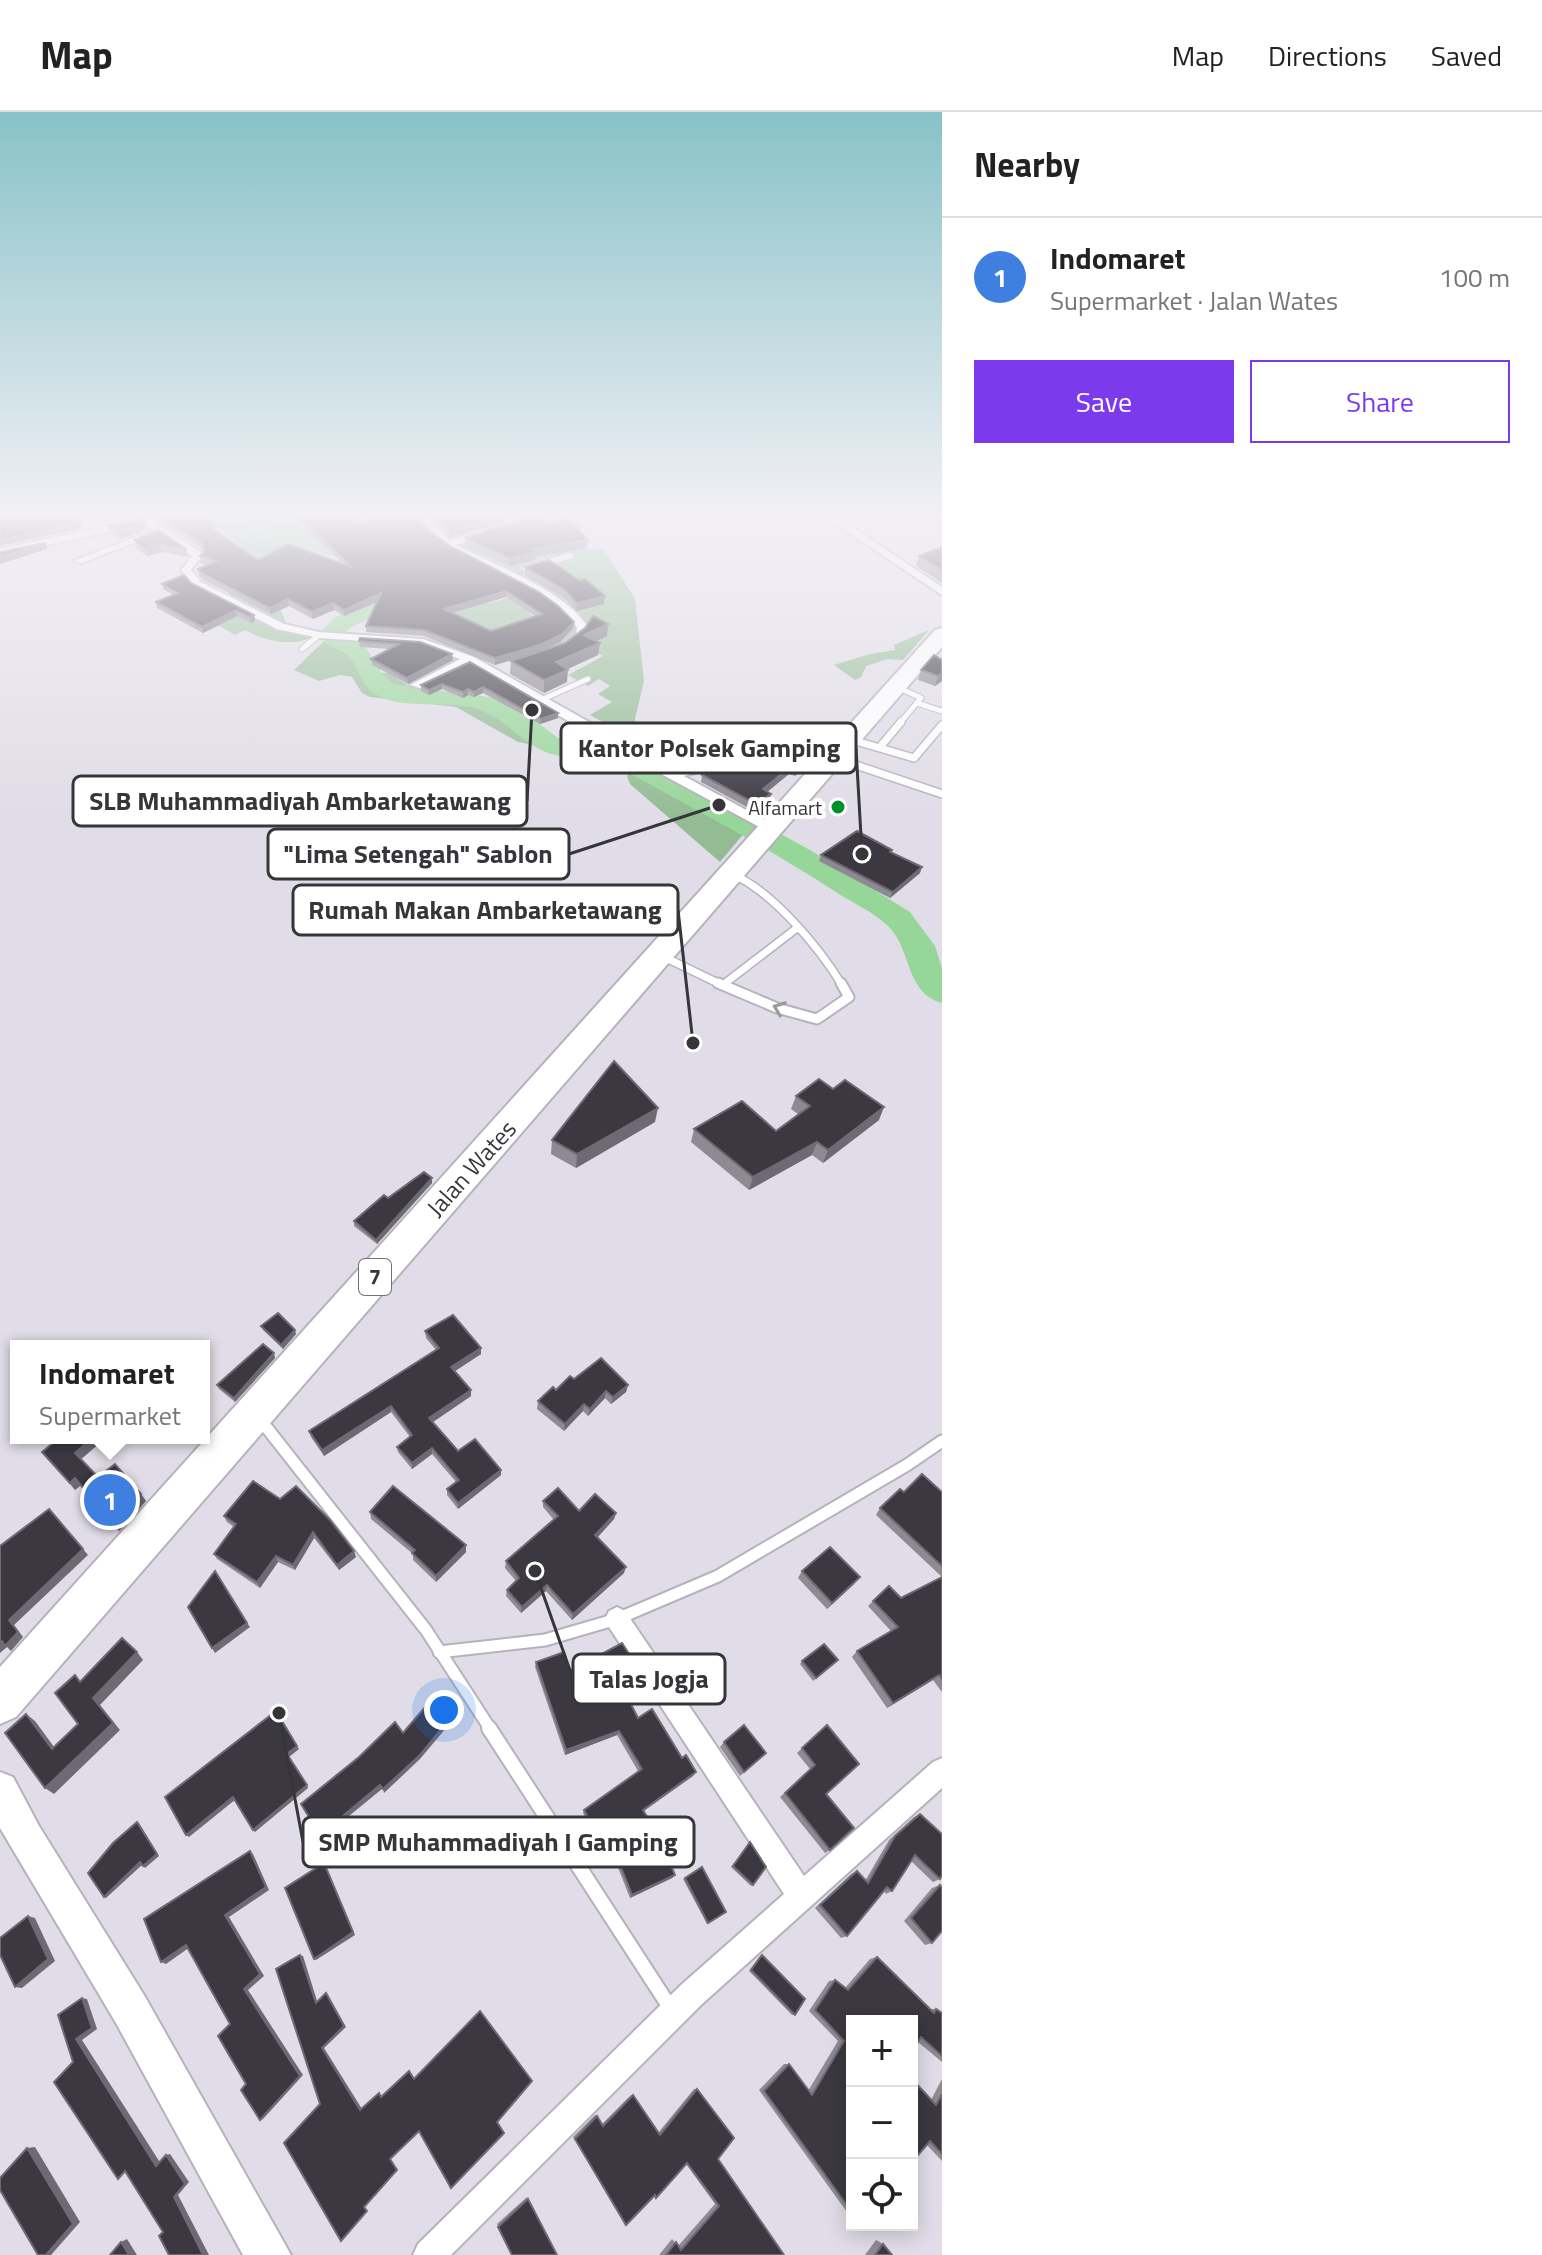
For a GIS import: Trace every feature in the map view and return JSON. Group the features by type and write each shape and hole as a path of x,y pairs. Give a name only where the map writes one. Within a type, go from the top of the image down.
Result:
{"highway":[{"name":"Jalan Wates","path":"0,1701 661,956 942,634"}],"street":[{"path":"261,617 281,627 319,636 423,642 502,670 541,700 672,775 755,848"},
{"path":"554,652 581,636 583,628 571,617"},
{"path":"416,685 470,659"},
{"path":"672,775 740,756"},
{"path":"617,1619 801,1896"},
{"path":"429,2255 673,2012 942,1771"},
{"path":"0,1790 26,1839 130,2009 256,2248"}],"lane":[{"path":"302,649 319,636"},
{"path":"541,700 588,679"},
{"path":"880,747 921,698 895,686"},
{"path":"917,703 942,711"},
{"path":"841,748 880,747 914,758 942,725"},
{"path":"841,748 942,794"},
{"path":"661,956 776,1009 817,1019 849,997 827,960 753,883 755,848"},
{"path":"724,984 797,928"},
{"path":"255,1414 426,1630 673,2012"},
{"path":"439,1652 545,1640 617,1619 718,1576 907,1465 942,1441"}],"green space":[{"path":"231,617 284,617 287,625 318,632 302,641 282,642 245,630 235,635 218,625"},
{"path":"444,617 535,617 539,620 507,647"},
{"path":"545,617 637,617 644,681 635,719 636,740 590,715 612,702 598,694 610,686 599,679 588,686 568,675 603,656 578,644 549,650 541,642"},
{"path":"929,630 903,660 888,659 866,666 861,677 855,680 834,665 895,650 894,645"},
{"path":"325,640 348,648 361,664 381,673 389,673 409,686 400,692 504,699 516,707 510,712 544,736 549,748 518,742 456,707 370,697 362,693 352,677 340,675 319,681 294,670"},
{"path":"630,767 746,831 720,862 630,784 627,776"}],"building":[{"path":"184,617 222,617 202,627"},
{"path":"370,617 461,617 491,631 533,617 569,617 574,622 561,635 540,645 495,658 424,630 366,626"},
{"path":"592,617 608,624 584,635 600,643 556,662 568,670 544,680 511,661 565,643 585,628"},
{"path":"360,638 420,642 452,654 407,678 371,659 399,644 359,641"},
{"path":"934,655 942,660 942,673 938,676 921,670"},
{"path":"470,662 558,713 541,719 483,687 474,692 468,689 463,692 442,684 429,690 421,685"},
{"path":"800,726 828,739 796,769 790,767 763,789 771,794 756,804 702,775 724,761 746,755 748,746 756,741 762,744 773,736 781,739"},
{"path":"857,831 922,867 893,892 821,855"},
{"path":"614,1061 658,1108 577,1154 552,1140"},
{"path":"819,1079 833,1089 845,1080 884,1107 828,1150 817,1142 753,1177 694,1129 742,1101 776,1131 810,1106 796,1096"},
{"path":"424,1172 432,1178 376,1240 354,1221 384,1195 388,1198"},
{"path":"278,1313 295,1330 281,1345 261,1326"},
{"path":"453,1315 481,1348 451,1367 471,1390 429,1418 458,1451 475,1439 501,1470 458,1503 447,1489 459,1480 432,1448 412,1463 397,1447 412,1435 391,1406 322,1450 309,1431 439,1348 425,1331"},
{"path":"263,1344 274,1353 234,1398 217,1385"},
{"path":"601,1358 628,1385 613,1397 606,1391 590,1409 584,1404 565,1424 538,1401 553,1387 556,1390 570,1376 574,1379"},
{"path":"52,1444 85,1444 75,1453 98,1477 115,1464 141,1494 114,1524 75,1478 70,1483 42,1452"},
{"path":"922,1474 942,1492 942,1566 880,1508 900,1489 904,1492"},
{"path":"253,1481 280,1499 296,1486 330,1520 354,1551 337,1565 313,1532 293,1565 276,1556 257,1582 214,1554 236,1524 224,1516"},
{"path":"393,1486 466,1545 436,1576 412,1553 415,1550 370,1512"},
{"path":"558,1488 579,1511 595,1494 616,1513 595,1535 626,1567 573,1614 547,1585 522,1607 507,1590 519,1578 506,1561 558,1516 543,1501"},
{"path":"49,1509 83,1549 9,1620 18,1632 5,1646 2,1641 0,1643 0,1546"},
{"path":"830,1547 860,1577 832,1603 802,1571"},
{"path":"215,1571 247,1623 212,1648 188,1607"},
{"path":"942,1577 942,1679 939,1675 893,1703 857,1651 898,1627 873,1601 889,1586 901,1598"},
{"path":"122,1638 137,1652 93,1698 113,1723 45,1788 5,1733 26,1714 52,1749 78,1724 55,1693 75,1675 80,1682"},
{"path":"622,1643 638,1668 618,1679 638,1718 652,1709 682,1758 686,1755 696,1772 643,1810 659,1837 675,1875 632,1895 613,1847 608,1851 584,1810 642,1769 619,1731 566,1750 536,1662 564,1652 570,1671"},
{"path":"824,1644 838,1660 816,1678 802,1661"},
{"path":"438,1692 457,1710 420,1755 383,1789 380,1785 320,1835 301,1804 359,1757 395,1722 403,1733"},
{"path":"276,1711 297,1746 287,1754 307,1785 253,1830 233,1797 186,1835 165,1797"},
{"path":"744,1725 766,1753 744,1772 724,1742"},
{"path":"827,1725 859,1764 826,1794 854,1828 830,1850 785,1793 815,1765 802,1748"},
{"path":"920,1814 942,1834 940,1879 915,1855 892,1891 887,1887 847,1936 820,1905 857,1871 868,1883 895,1836"},
{"path":"137,1822 157,1854 143,1866 140,1862 104,1897 88,1873 113,1843"},
{"path":"750,1842 766,1867 753,1885 733,1866"},
{"path":"250,1851 266,1887 225,1915 260,1974 244,1989 300,2076 260,2120 241,2090 246,2084 218,2036 230,2024 186,1945 161,1962 144,1919"},
{"path":"324,1863 353,1932 314,1959 285,1888"},
{"path":"702,1867 726,1912 708,1923 685,1878"},
{"path":"940,1885 942,1931 932,1943 911,1918"},
{"path":"28,1916 48,1959 15,1987 0,1955 0,1938"},
{"path":"300,1955 316,2003 326,1993 344,2026 322,2048 360,2110 379,2093 381,2097 409,2071 414,2079 480,2011 532,2081 497,2122 504,2133 451,2188 419,2131 390,2159 397,2170 364,2207 367,2211 341,2241 284,2143 320,2104 276,1969"},
{"path":"762,1955 805,1999 795,2015 751,1970"},
{"path":"877,1957 934,2013 936,2009 942,2013 942,2056 921,2037 918,2042 918,2015 846,2015 846,2204 764,2091 789,2064 812,2095 844,2041 815,2010 835,1980 848,1990"},
{"path":"82,1998 92,2028 76,2039 156,2166 166,2155 185,2184 174,2197 203,2255 169,2255 159,2236 163,2232 125,2171 118,2179 54,2082 73,2062 58,2015"},
{"path":"918,2086 936,2105 942,2094 942,2154 930,2141 918,2155"},
{"path":"697,2089 734,2138 718,2159 784,2255 666,2255 676,2242 681,2250 719,2206 687,2163 656,2198 655,2195 626,2225 575,2139 597,2116 603,2126 633,2095 660,2135"},
{"path":"27,2148 73,2224 46,2255 38,2255 0,2190 0,2178"},
{"path":"528,2199 557,2255 512,2255 498,2227"},
{"path":"121,2242 129,2255 110,2255"},
{"path":"883,2244 892,2255 875,2255"}],"waterway":[{"path":"355,617 342,623 331,634 334,640 357,651 379,686 390,692 487,703 520,721 549,744 617,758 637,766 800,856 899,919 919,946 929,978 942,992"}],"place":[{"name":"SLB Muhammadiyah Ambarketawang","path":"532,710"},
{"name":"\"Lima Setengah\" Sablon","path":"719,805"},
{"name":"Alfamart","path":"838,807"},
{"name":"Kantor Polsek Gamping","path":"862,854"},
{"name":"Rumah Makan Ambarketawang","path":"693,1043"},
{"name":"Indomaret","path":"110,1500"},
{"name":"Talas Jogja","path":"535,1571"},
{"name":"SMP Muhammadiyah I Gamping","path":"279,1713"}]}
